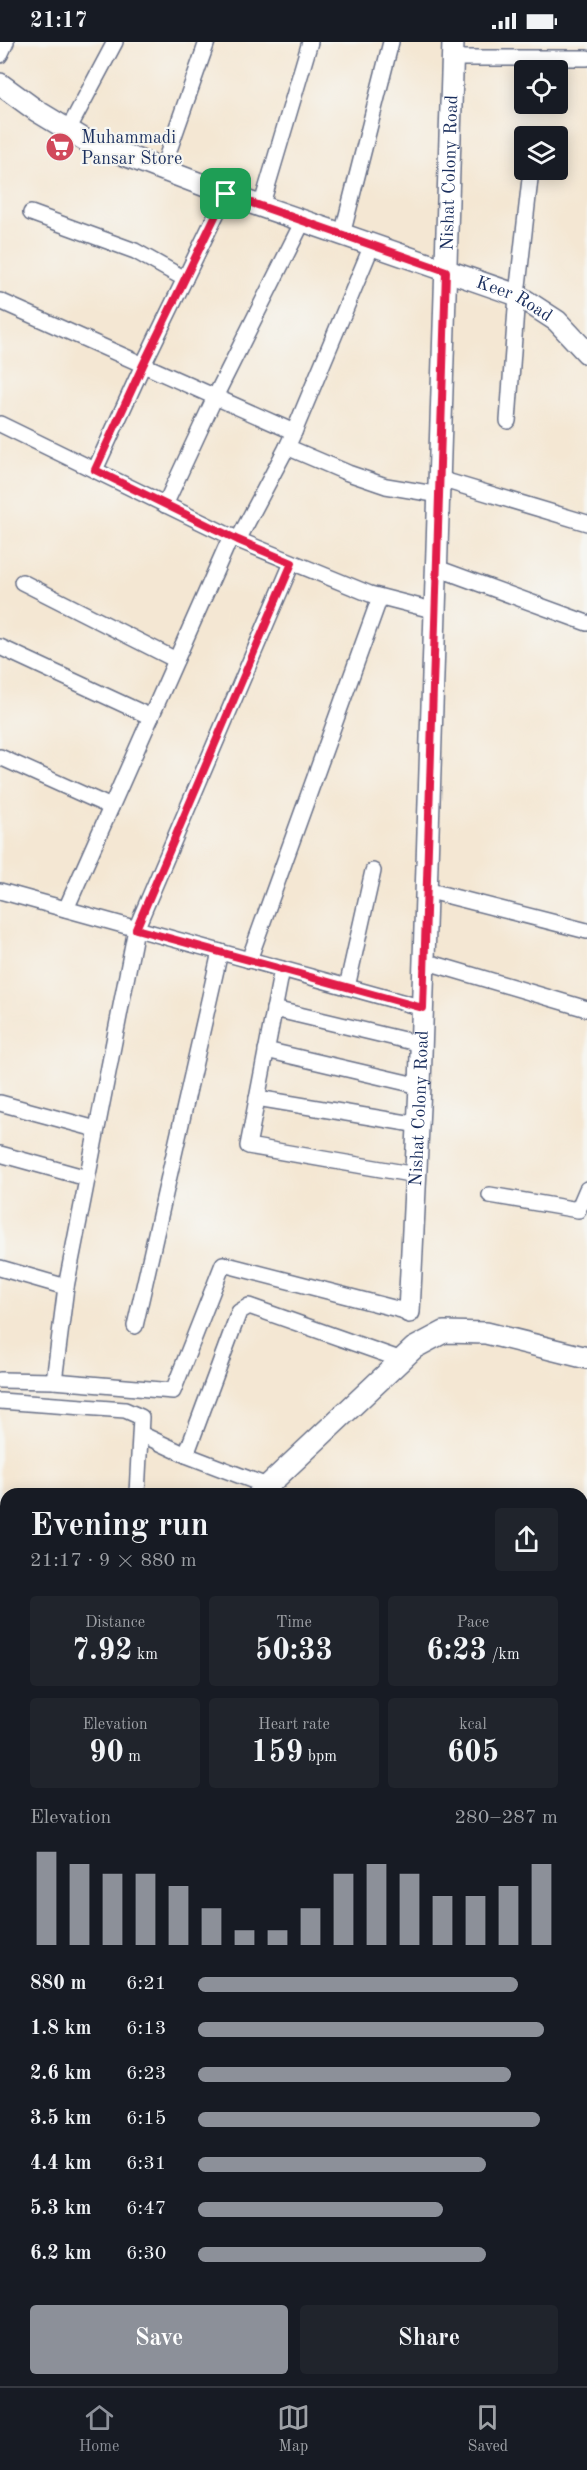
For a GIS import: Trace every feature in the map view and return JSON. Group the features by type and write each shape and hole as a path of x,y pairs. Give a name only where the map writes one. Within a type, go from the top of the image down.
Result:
{"street":[{"path":"0,55 6,42"},
{"path":"68,130 115,42"},
{"path":"162,170 207,42"},
{"path":"261,207 309,42"},
{"path":"342,235 392,42"},
{"path":"453,50 587,58"},
{"name":"Nishat Colony Road","path":"409,1312 423,1008 453,50"},
{"name":"Keer Road","path":"0,84 37,111 85,140 261,207 517,295 557,321 587,353"},
{"path":"508,420 517,295 530,180"},
{"path":"95,470 226,194"},
{"path":"31,213 135,250 185,279"},
{"path":"165,504 215,397 303,221"},
{"path":"66,909 176,660 234,538 294,432 372,245"},
{"path":"0,301 294,432"},
{"path":"0,423 234,538 292,563 380,597 436,610"},
{"path":"287,447 348,473 386,486 440,487 587,523"},
{"path":"54,1381 66,1287 136,929 292,563"},
{"path":"437,568 587,623"},
{"path":"22,582 176,660"},
{"path":"249,960 380,597"},
{"path":"0,646 151,717"},
{"path":"0,757 111,807"},
{"path":"348,987 373,871"},
{"path":"426,890 587,931"},
{"path":"0,891 423,1008"},
{"path":"135,1326 220,952"},
{"path":"424,961 587,1009"},
{"path":"282,969 248,1146 416,1175"},
{"path":"274,1009 421,1044"},
{"path":"266,1050 420,1086"},
{"path":"257,1098 418,1125"},
{"path":"0,1103 96,1129"},
{"path":"0,1154 87,1178"},
{"path":"490,1195 578,1210 587,1189"},
{"path":"0,1380 54,1381 173,1391 223,1264 409,1312"},
{"path":"0,1268 66,1287"},
{"path":"186,1455 239,1312 249,1306 408,1354"},
{"path":"265,1488 408,1354 444,1332 486,1333 587,1358"},
{"path":"0,1401 125,1410 141,1417 137,1488"},
{"path":"141,1434 259,1488"}],"place":[{"name":"Muhammadi Pansar Store","path":"60,147"}],"route":[{"path":"226,194 446,271 423,1008 136,929 292,563 238,540 95,470 226,194"}]}
